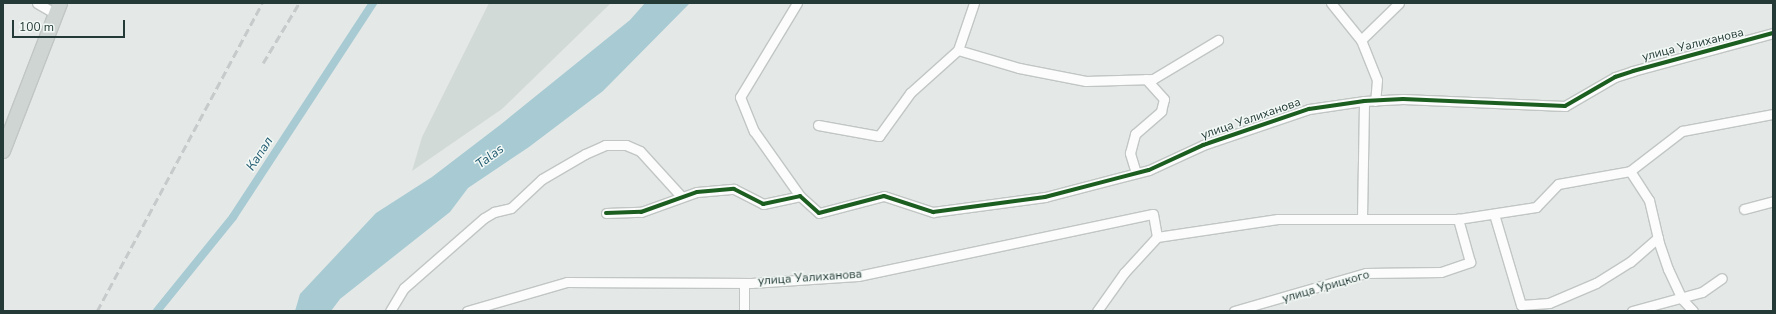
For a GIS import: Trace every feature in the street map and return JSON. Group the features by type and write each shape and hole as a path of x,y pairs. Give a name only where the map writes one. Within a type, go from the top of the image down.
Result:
{"main road":[{"path":"3,151 58,8"}],"street":[{"path":"37,3 58,8"},
{"path":"606,213 641,212 681,196 697,192 734,189 763,204 800,196 754,131 740,97 797,3"},
{"path":"818,125 879,136 910,93 958,50 974,3"},
{"path":"1331,3 1361,40 1377,80 1375,101"},
{"path":"1361,40 1399,3"},
{"name":"улица Уалиханова","path":"800,196 819,213 884,196 933,212 1045,197 1149,170 1203,145 1310,109 1364,101 1403,99 1565,106 1615,77 1773,34"},
{"path":"958,50 1019,68 1086,81 1154,79 1218,40"},
{"path":"1136,173 1130,153 1135,134 1162,111 1164,99 1146,79"},
{"path":"1362,218 1364,101"},
{"path":"1097,311 1124,274 1157,237 1278,219 1458,219 1536,207 1558,184 1630,171 1682,131 1773,114"},
{"path":"390,311 404,288 484,218 494,212 511,208 542,179 585,154 606,145 626,146 640,151 681,196"},
{"path":"1630,171 1649,200 1658,238 1682,299 1693,311"},
{"path":"1744,209 1773,201"},
{"name":"улица Уалиханова","path":"467,311 566,282 744,283 858,276 1154,214 1157,237"},
{"path":"1494,214 1521,305 1549,303 1596,283 1630,262 1658,238"},
{"name":"улица Урицкого","path":"1234,311 1366,273 1441,272 1470,262 1458,219"},
{"path":"1632,311 1682,299 1702,292 1722,278"},
{"path":"744,283 744,311"}],"shaded area":[{"path":"489,3 611,3 502,109 412,171 422,137"}],"water":[{"name":"Talas","path":"645,3 690,3 603,91 529,147 468,188 450,212 340,299 331,311 295,311 300,294 376,213 432,177 500,125 630,20"}],"waterway":[{"name":"Капал","path":"157,311 233,217 373,3"}],"railway":[{"path":"97,311 262,3"},
{"path":"263,63 299,3"}],"cycle path":[{"path":"606,213 641,212 697,192 734,189 763,204 800,196 819,213 884,196 933,212 1045,197 1149,170 1203,145 1309,109 1364,101 1403,99 1565,106 1615,77 1773,33"}]}
